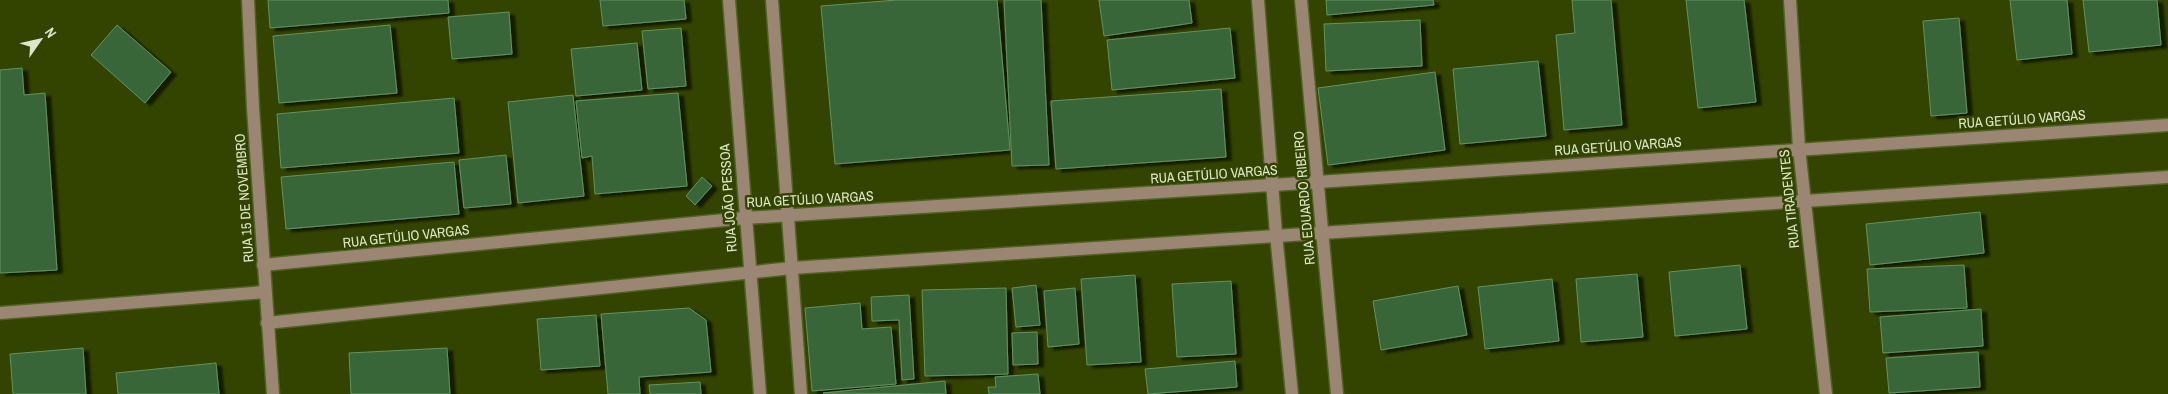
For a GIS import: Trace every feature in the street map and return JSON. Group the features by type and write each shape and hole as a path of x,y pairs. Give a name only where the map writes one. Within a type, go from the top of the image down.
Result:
{"street":[{"name":"RUA 15 DE NOVEMBRO","path":"248,0 263,265 273,394"},
{"name":"RUA JOÃO PESSOA","path":"729,0 744,218 760,394"},
{"path":"772,0 801,394"},
{"path":"1258,0 1276,234 1292,394"},
{"name":"RUA EDUARDO RIBEIRO","path":"1301,0 1337,394"},
{"name":"RUA TIRADENTES","path":"1790,0 1799,148 1826,394"},
{"name":"RUA GETÚLIO VARGAS","path":"263,265 744,218 1273,185 1799,148 2168,125"},
{"path":"267,323 792,268 1276,234 1804,202 2168,177"},
{"path":"0,313 265,292"}],"building":[{"path":"268,0 448,0 449,13 270,28"},
{"path":"600,0 684,0 686,19 603,26"},
{"path":"897,0 997,0 1010,150 835,164 821,6"},
{"path":"1004,0 1041,0 1049,165 1012,166"},
{"path":"1099,0 1189,0 1192,23 1104,36"},
{"path":"1326,0 1433,0 1434,5 1327,15"},
{"path":"1572,0 1611,0 1622,125 1564,130 1556,35 1575,33"},
{"path":"1686,0 1744,0 1756,102 1698,108"},
{"path":"2010,0 2067,0 2072,54 2017,60"},
{"path":"2083,0 2157,0 2161,45 2089,52"},
{"path":"509,12 512,54 452,59 448,17"},
{"path":"1959,18 1967,113 1931,116 1923,21"},
{"path":"1420,20 1422,66 1326,71 1324,24"},
{"path":"117,25 171,72 145,103 91,55"},
{"path":"390,25 397,93 279,103 273,36"},
{"path":"681,28 686,86 648,89 642,31"},
{"path":"1230,28 1235,78 1112,90 1107,40"},
{"path":"637,43 642,90 576,96 571,49"},
{"path":"1538,61 1546,136 1460,144 1453,69"},
{"path":"22,68 24,95 45,93 57,270 0,273 0,70"},
{"path":"1435,72 1445,150 1328,165 1318,88"},
{"path":"1221,89 1226,157 1056,169 1051,101"},
{"path":"678,93 687,186 595,194 592,156 582,158 576,101"},
{"path":"573,95 584,196 518,203 508,102"},
{"path":"454,98 459,153 281,168 277,114"},
{"path":"506,155 511,204 464,208 459,160"},
{"path":"454,162 459,214 286,229 281,177"},
{"path":"702,177 712,186 695,205 686,196"},
{"path":"1980,212 1984,253 1870,265 1866,224"},
{"path":"1740,265 1747,329 1675,336 1669,272"},
{"path":"1964,265 1967,308 1870,312 1867,269"},
{"path":"1637,274 1643,337 1581,342 1576,279"},
{"path":"1135,275 1141,362 1087,365 1081,279"},
{"path":"1552,279 1559,341 1485,349 1478,287"},
{"path":"1231,281 1236,354 1177,357 1172,284"},
{"path":"1036,285 1040,325 1016,327 1012,288"},
{"path":"1458,286 1467,335 1381,350 1373,301"},
{"path":"1006,288 1008,374 925,376 922,290"},
{"path":"1075,288 1079,344 1048,347 1044,291"},
{"path":"909,295 914,379 902,380 899,320 872,321 871,297"},
{"path":"860,303 862,329 891,327 896,384 812,391 805,308"},
{"path":"689,308 706,320 711,372 639,377 640,394 608,394 601,314"},
{"path":"1981,309 1983,346 1883,353 1880,317"},
{"path":"596,315 600,366 541,370 537,319"},
{"path":"1037,332 1038,364 1013,365 1012,333"},
{"path":"83,348 86,394 13,394 10,354"},
{"path":"447,348 450,394 351,394 349,353"},
{"path":"1978,352 1980,387 1889,393 1886,358"},
{"path":"1235,361 1237,387 1148,394 1145,369"},
{"path":"216,363 219,394 118,394 116,373"},
{"path":"1038,374 1040,394 989,394 988,387 996,387 995,377"},
{"path":"945,381 946,394 823,393"},
{"path":"700,382 701,394 650,394 649,385"}]}
